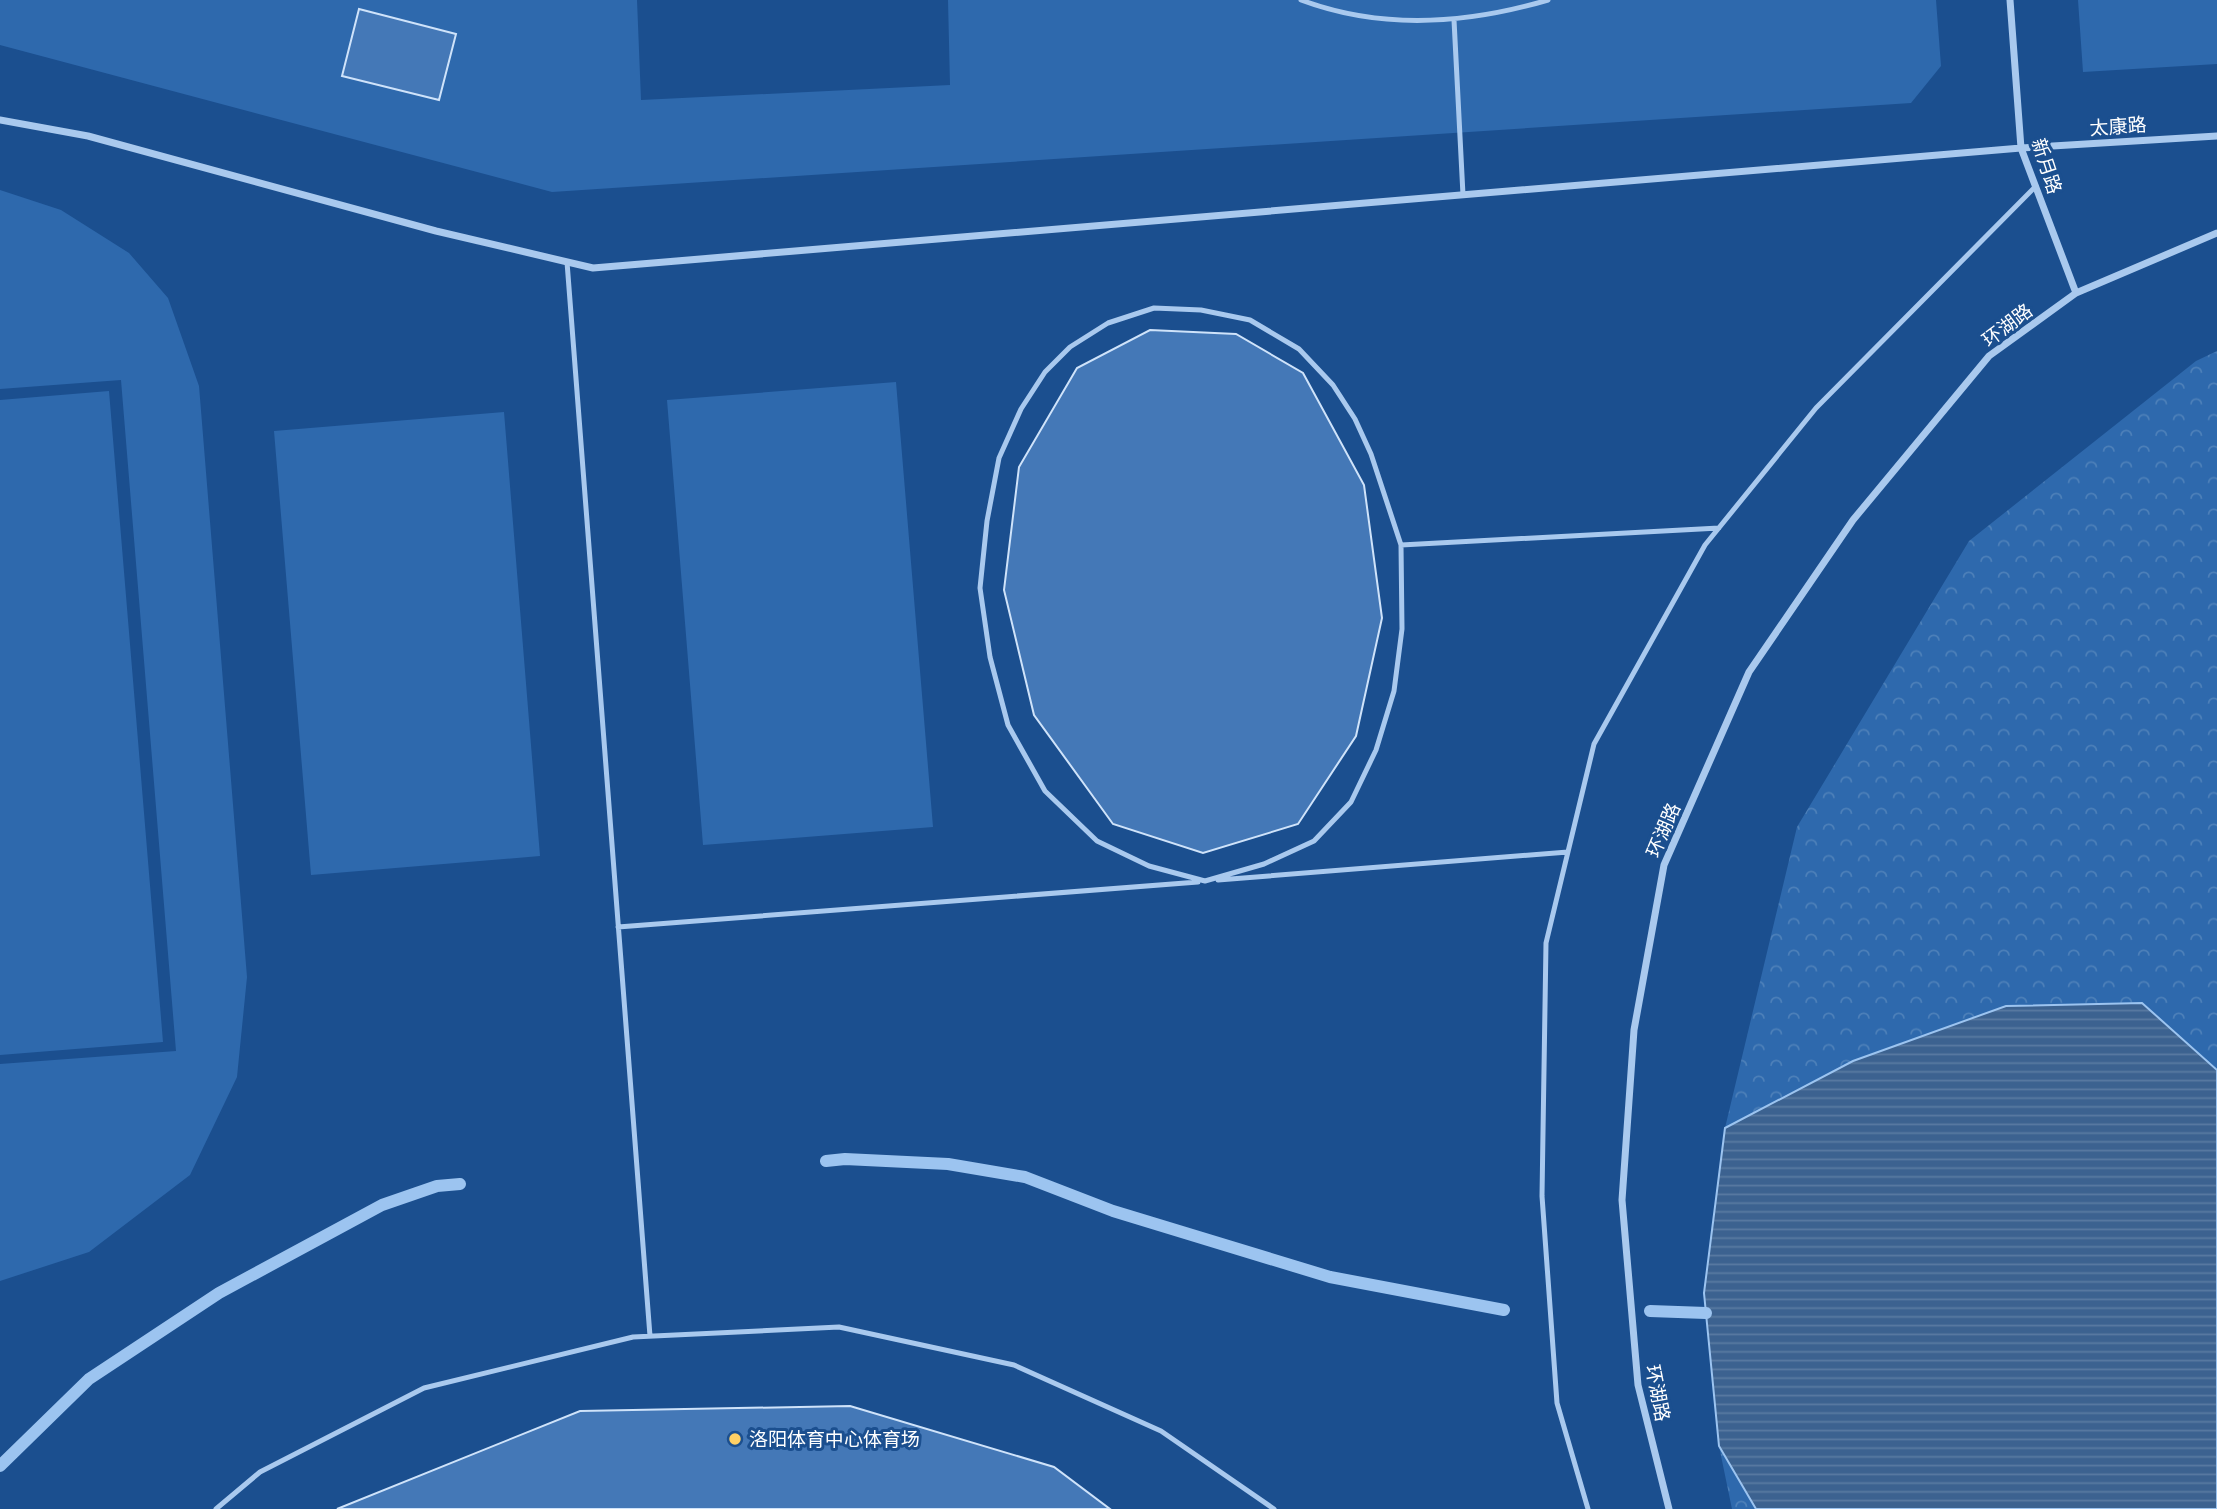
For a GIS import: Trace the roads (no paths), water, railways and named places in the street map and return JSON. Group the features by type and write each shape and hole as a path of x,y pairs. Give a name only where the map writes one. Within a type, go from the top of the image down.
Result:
{"street":[{"name":"新月路","path":"2010,0 2021,148 2076,293"},
{"name":"太康路","path":"0,120 89,136 423,227 593,268 2021,148 2217,136"},
{"name":"环湖路","path":"1669,1509 1638,1385 1622,1200 1634,1030 1664,864 1749,672 1853,520 1989,356 2076,293 2217,233"}],"lane":[{"path":"1301,0 1353,15 1404,20 1454,20 1504,13 1548,0"},
{"path":"1454,20 1463,195"},
{"path":"1588,1509 1557,1403 1542,1196 1546,943 1594,744 1705,545 1816,408 2036,186"},
{"path":"567,262 650,1336"},
{"path":"1154,308 1200,310 1250,320 1299,349 1334,385 1355,419 1371,454 1401,545 1402,629 1394,691 1376,750 1351,802 1314,841 1264,864 1205,881 1149,866 1097,841 1045,791 1008,725 990,657 980,588 987,521 999,458 1021,409 1045,372 1070,347 1108,323 1154,308"},
{"path":"1401,545 1719,528"},
{"path":"618,928 1568,852"},
{"path":"216,1509 260,1472 424,1388 633,1338 839,1326 1014,1365 1161,1431 1275,1509"}],"waterway":[{"path":"826,1161 845,1159 948,1164 1025,1177 1113,1211 1330,1277 1504,1310"},
{"path":"0,1466 89,1379 219,1293 382,1205 437,1186 460,1184"},
{"path":"1650,1311 1706,1313"}],"place":[{"name":"洛阳体育中心体育场","path":"735,1439"}]}
